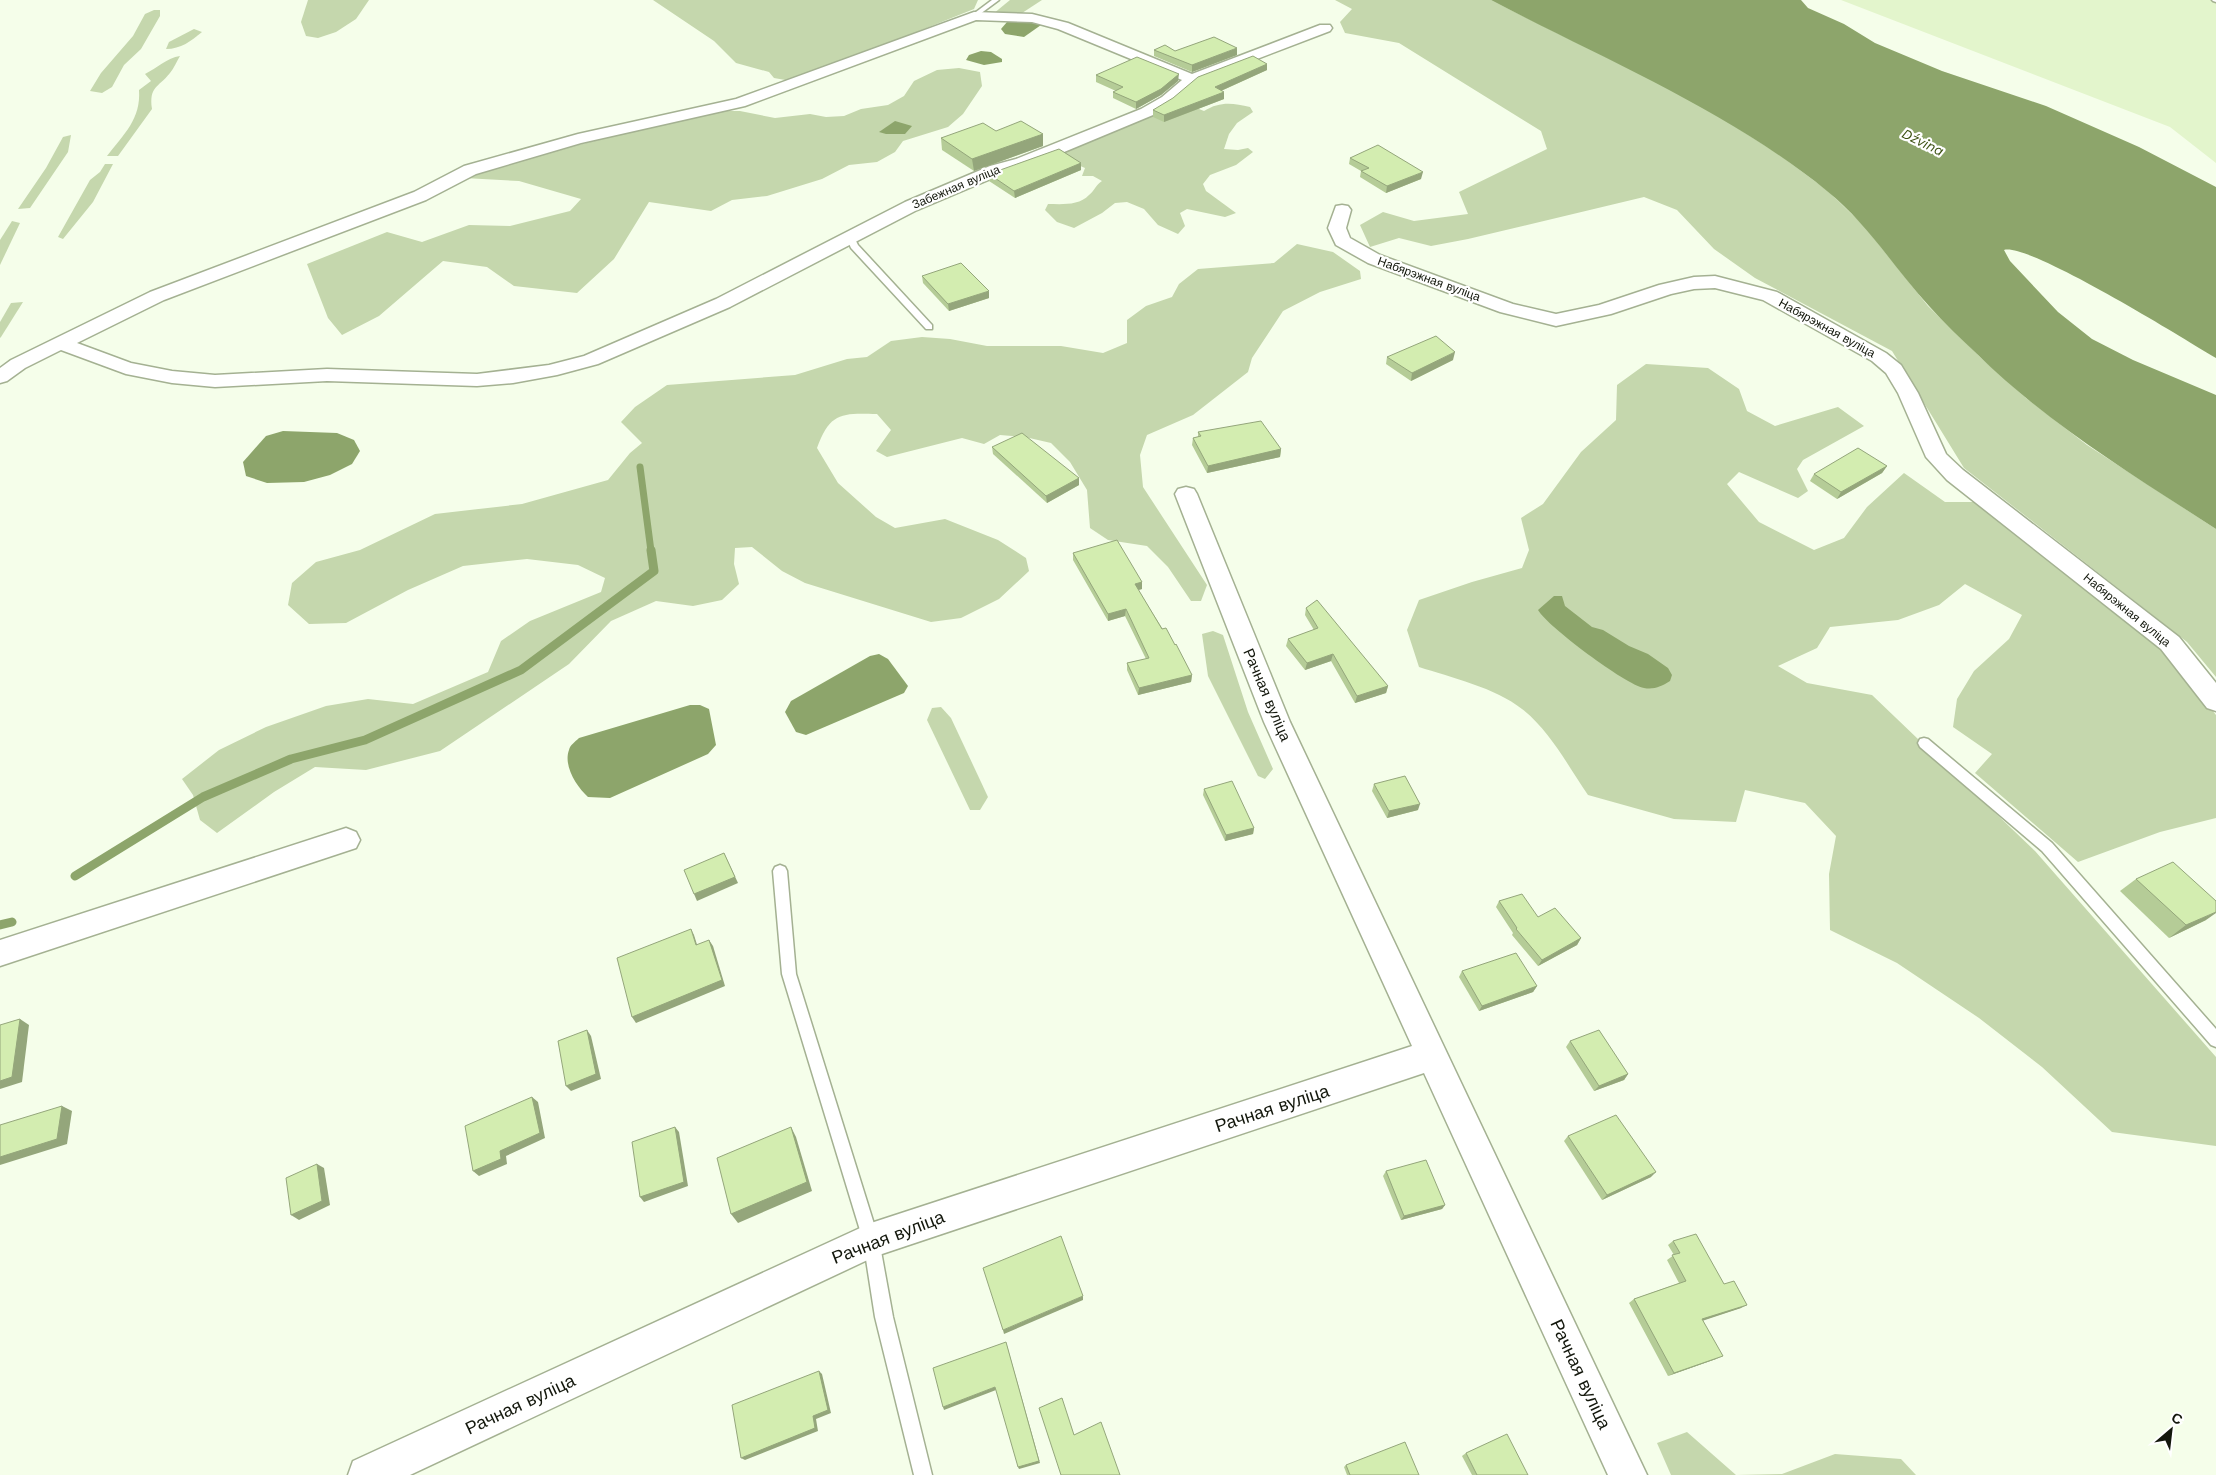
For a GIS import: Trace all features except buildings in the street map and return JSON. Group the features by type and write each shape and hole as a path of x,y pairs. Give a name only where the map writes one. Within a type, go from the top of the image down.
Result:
{"street":[{"path":"0,377 18,364 187,283 420,196 470,170 578,139 740,103 974,16 1032,18 1063,26 1192,80"},
{"name":"Забежная вуліца","path":"62,344 126,368 172,377 215,382 327,375 477,380 513,378 550,371 591,360 723,303 942,192 996,170 1022,163 1147,112 1167,100 1192,80 1325,28"},
{"name":"Набярэжная вуліца","path":"1342,210 1337,228 1342,241 1374,259 1508,308 1556,320 1604,310 1666,289 1694,283 1715,282 1770,296 1805,314 1879,357 1894,369 1908,393 1937,456 1955,475 2170,644 2216,700"},
{"name":"Рачная вуліца","path":"1186,494 1277,722 1628,1475"},
{"path":"0,953 346,840"},
{"name":"Рачная вуліца","path":"367,1475 871,1240 1432,1055"}],"lane":[{"path":"974,16 996,0"},
{"path":"850,237 854,246 930,327"},
{"path":"1924,742 2047,847 2216,1040"},
{"path":"780,872 789,974 871,1240 884,1317 924,1475"}],"shaded area":[{"path":"308,0 369,0 356,19 336,32 318,38 306,36 301,22"},
{"path":"653,0 978,0 974,9 791,81 774,78 769,72 736,63 714,41"},
{"path":"1010,0 1042,0 1019,15 993,14"},
{"path":"1335,0 1491,0 1672,90 1728,122 1781,156 1828,191 1864,226 1928,306 1980,357 2026,398 2087,445 2216,529 2216,677 2187,642 1964,468 1892,351 1755,278 1714,249 1677,210 1644,197 1431,246 1399,238 1370,247 1360,225 1383,212 1414,221 1468,214 1459,192 1547,149 1541,131 1399,43 1345,33 1340,22 1352,9"},
{"path":"1841,0 2216,0 2216,163 2170,127"},
{"path":"154,10 160,10 160,16 141,49 124,65 112,87 102,93 90,91 101,73 133,36 145,14"},
{"path":"194,29 202,32 181,46 166,49 169,42"},
{"path":"180,56 170,73 153,91 152,109 118,156 107,156 134,118 139,100 139,90 151,81 145,74 166,61"},
{"path":"959,68 980,72 982,86 963,114 948,127 903,141 895,152 877,162 849,165 822,179 767,196 732,200 711,211 649,202 614,259 577,293 514,286 487,267 443,261 379,316 342,335 328,318 307,264 387,232 422,242 469,225 510,226 570,211 581,199 519,181 464,178 578,145 718,111 740,111 775,118 810,114 826,117 844,116 861,109 888,105 904,96 914,81 937,70"},
{"path":"1184,103 1204,111 1221,104 1227,104 1250,107 1253,112 1237,123 1229,134 1224,149 1238,150 1248,148 1253,152 1236,165 1210,175 1203,184 1206,191 1236,213 1225,217 1187,209 1180,213 1185,226 1178,234 1158,225 1144,209 1127,202 1115,203 1102,213 1074,228 1057,222 1045,210 1048,204 1070,204 1085,199 1102,181 1093,176 1082,176 1085,168 1055,155 1126,124"},
{"path":"71,135 68,152 30,208 18,209 46,168 63,137"},
{"path":"105,164 113,164 93,202 63,239 58,237 90,180 100,172"},
{"path":"12,221 20,223 0,265 0,240"},
{"path":"1297,244 1333,252 1360,271 1361,279 1320,292 1283,311 1252,358 1248,372 1193,415 1147,435 1140,455 1143,487 1207,585 1201,601 1191,601 1168,567 1147,546 1108,540 1090,528 1087,490 1070,462 1051,443 1025,437 1000,435 984,444 962,438 887,457 876,451 891,430 877,414 846,415 832,421 817,448 838,483 876,517 895,528 945,519 998,540 1026,558 1029,571 999,599 961,618 931,622 805,583 782,571 752,547 735,548 734,564 739,584 722,600 693,606 656,601 611,621 569,664 440,751 366,770 315,767 274,792 217,833 200,820 193,795 182,779 219,750 266,727 326,706 368,699 413,704 488,672 501,641 530,621 601,592 605,578 578,565 527,559 463,566 408,590 346,623 309,624 288,605 292,583 316,562 360,550 435,514 522,504 608,480 630,453 642,443 621,422 635,407 667,385 795,375 847,359 867,357 891,341 922,337 950,339 987,346 1061,346 1103,353 1127,343 1127,320 1146,306 1172,297 1179,284 1198,269 1274,263"},
{"path":"23,302 0,338 0,322 11,303"},
{"path":"1646,364 1708,368 1739,389 1747,411 1775,426 1838,407 1864,426 1803,460 1797,469 1808,491 1798,498 1739,472 1727,484 1759,522 1814,550 1844,538 1867,507 1904,473 1945,502 1979,502 2159,643 2216,715 2216,818 2160,832 2078,862 1975,773 1992,754 1953,727 1957,699 1974,671 2009,639 2022,615 1965,584 1939,605 1898,620 1830,627 1817,648 1778,666 1807,683 1872,695 2035,851 2216,1057 2216,1146 2112,1132 2042,1067 1979,1018 1897,963 1830,930 1829,874 1836,836 1805,803 1745,790 1736,822 1674,819 1588,795 1550,738 1522,709 1486,689 1419,667 1407,630 1419,600 1522,568 1529,550 1521,518 1543,504 1581,452 1616,420 1617,385"},
{"path":"1213,631 1223,635 1248,712 1273,769 1265,779 1258,776 1208,676 1202,634"},
{"path":"941,707 951,718 988,797 980,810 970,810 927,720 932,708"},
{"path":"1687,1432 1736,1475 1671,1475 1657,1443"},
{"path":"1835,1454 1901,1459 1916,1475 1736,1475 1782,1474"}],"water":[{"name":"Dźvina","path":"1491,0 1801,0 1808,8 1844,24 1875,43 1942,71 2046,106 2139,147 2216,187 2216,358 2074,276 2019,252 2004,250 2010,261 2058,312 2092,339 2133,360 2216,395 2216,529 2092,448 2004,379 1959,337 1916,292 1842,204 1788,162 1748,135 1664,87"},
{"path":"1019,20 1041,25 1024,37 1005,34 1001,29 1007,22"},
{"path":"981,51 991,52 1002,59 1002,62 984,65 966,60 969,55"},
{"path":"895,121 912,126 905,134 879,132"},
{"path":"283,431 337,433 354,440 360,451 352,464 330,475 304,482 267,483 246,476 243,462 266,436"},
{"path":"1554,596 1562,596 1565,606 1592,627 1603,630 1629,646 1648,654 1668,668 1672,675 1670,681 1658,687 1644,688 1621,677 1588,654 1556,629 1538,610"},
{"path":"879,654 888,659 908,686 904,693 806,735 796,732 785,712 791,701 870,656"},
{"path":"690,705 700,705 709,709 716,745 708,754 610,798 588,797 580,788 572,776 568,763 570,747 579,738"}],"waterway":[{"path":"640,467 651,551"},
{"path":"75,876 203,797 291,759 365,740 521,670 654,571 651,550"},
{"path":"0,925 12,922"}]}
